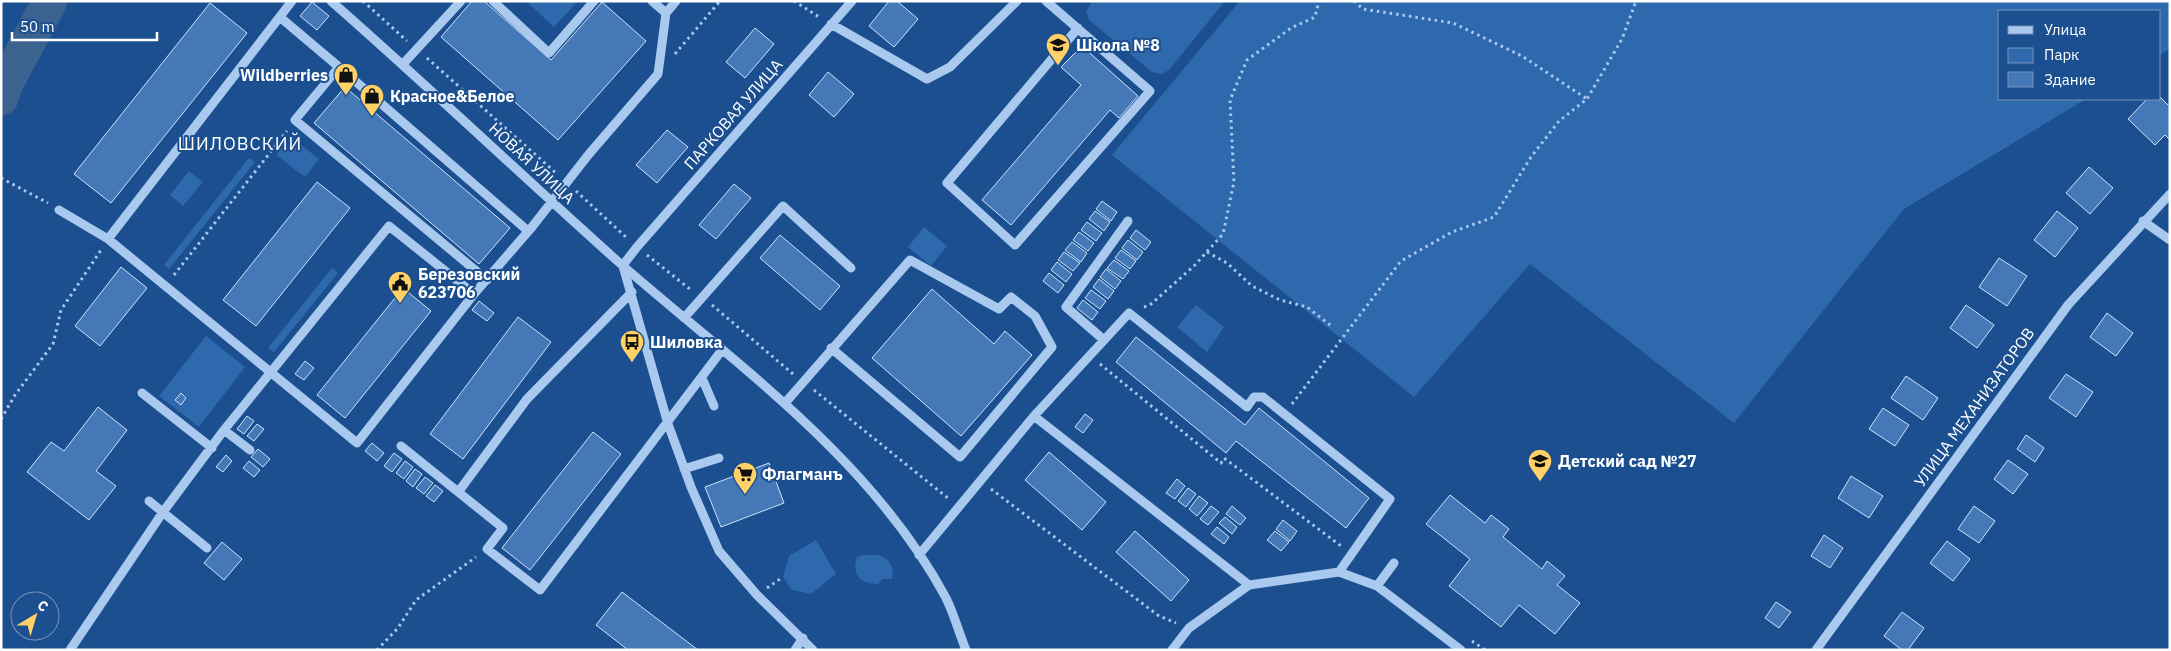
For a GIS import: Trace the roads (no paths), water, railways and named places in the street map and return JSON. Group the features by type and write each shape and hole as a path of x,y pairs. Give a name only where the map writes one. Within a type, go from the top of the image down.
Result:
{"street":[{"path":"108,239 281,18 292,1"},
{"name":"НОВАЯ УЛИЦА","path":"331,1 403,64 552,203 784,403 844,461 875,497 919,555 946,600 966,650"},
{"path":"403,64 461,1"},
{"path":"493,1 549,53 594,1"},
{"path":"652,1 666,13"},
{"path":"59,210 108,239 270,374 357,443 474,294 658,74 666,13 676,1"},
{"name":"ПАРКОВАЯ УЛИЦА","path":"623,266 637,247 852,1"},
{"path":"830,24 928,79 950,67 1017,1"},
{"path":"1046,1 1078,28 1150,91 1015,245 947,183 1078,28"},
{"path":"281,18 528,231"},
{"path":"339,67 296,120 487,280"},
{"name":"УЛИЦА МЕХАНИЗАТОРОВ","path":"1816,650 2068,305 2143,221 2170,194"},
{"path":"684,318 782,206 851,268"},
{"path":"1104,340 1066,307 1128,221"},
{"path":"2143,221 2170,240"},
{"path":"70,650 163,512 224,430 389,226 474,294"},
{"path":"784,403 832,348 910,260 999,309 1011,297 1035,316 1052,347 960,457 832,348"},
{"path":"623,266 632,292 668,424 684,469 719,551 756,594 804,638 814,650"},
{"path":"459,491 527,399 632,292"},
{"path":"919,555 1034,416 1129,313 1247,407 1254,397 1264,397 1390,499 1339,572"},
{"path":"401,446 503,528 487,550 540,590 668,424 722,350"},
{"path":"702,378 714,406"},
{"path":"142,393 212,448"},
{"path":"1034,416 1249,585"},
{"path":"224,430 250,450"},
{"path":"684,469 720,458"},
{"path":"149,501 207,548"},
{"path":"1377,586 1394,563"},
{"path":"1172,650 1189,628 1249,585 1339,572 1377,586 1461,650"},
{"path":"794,650 804,638"}],"waterway":[{"name":"Шиловка","path":"1,98 5,85 50,1"}],"place":[{"name":"Школа №8","path":"1058,66"},
{"name":"Wildberries","path":"346,96"},
{"name":"Красное&Белое","path":"372,117"},
{"name":"Березовский 623706","path":"400,304"},
{"name":"Шиловка","path":"632,363"},
{"name":"Детский сад №27","path":"1540,482"},
{"name":"Флагманъ","path":"745,495"}],"district":[{"name":"ШИЛОВСКИЙ","path":"240,144"}]}
